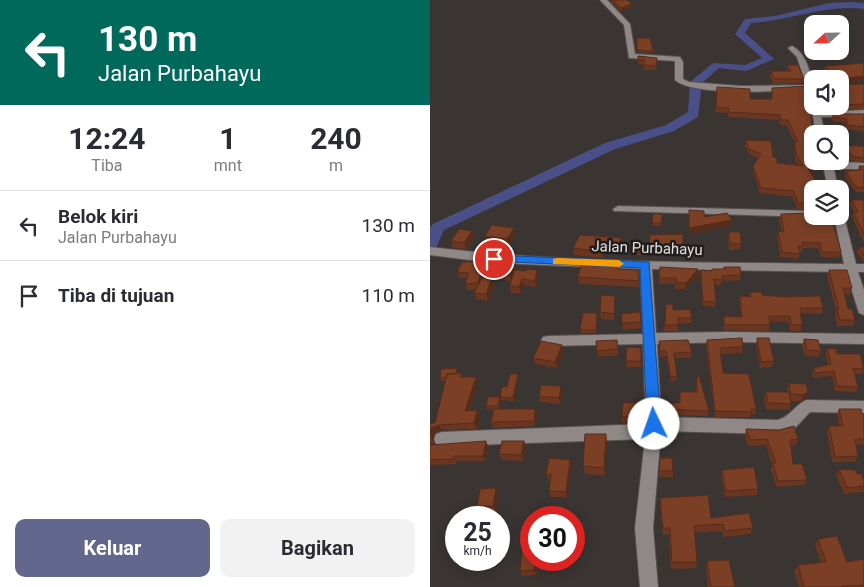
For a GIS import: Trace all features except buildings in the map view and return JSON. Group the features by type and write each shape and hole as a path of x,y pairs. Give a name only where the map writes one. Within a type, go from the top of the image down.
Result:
{"street":[{"path":"603,0 627,24 632,56 677,59 679,80 686,86 700,88 804,87"},
{"path":"792,48 800,56 805,70"},
{"path":"849,112 864,113"},
{"path":"849,165 864,166"},
{"path":"618,209 804,214"},
{"path":"841,225 851,268 864,310"},
{"name":"Jalan Purbahayu","path":"433,252 494,259 646,265 864,268"},
{"path":"646,265 654,428 644,528 649,587"},
{"path":"548,341 729,337 864,339"},
{"path":"442,439 654,428 777,427 788,425 807,406 864,407"}],"waterway":[{"path":"430,244 438,227 610,146 670,128 694,114 696,82 717,65 746,68 769,59 740,34 748,21 787,17 829,6 864,6"}],"slow traffic":[{"path":"557,261 619,264"}],"route":[{"path":"494,259 646,265 654,424"}]}
